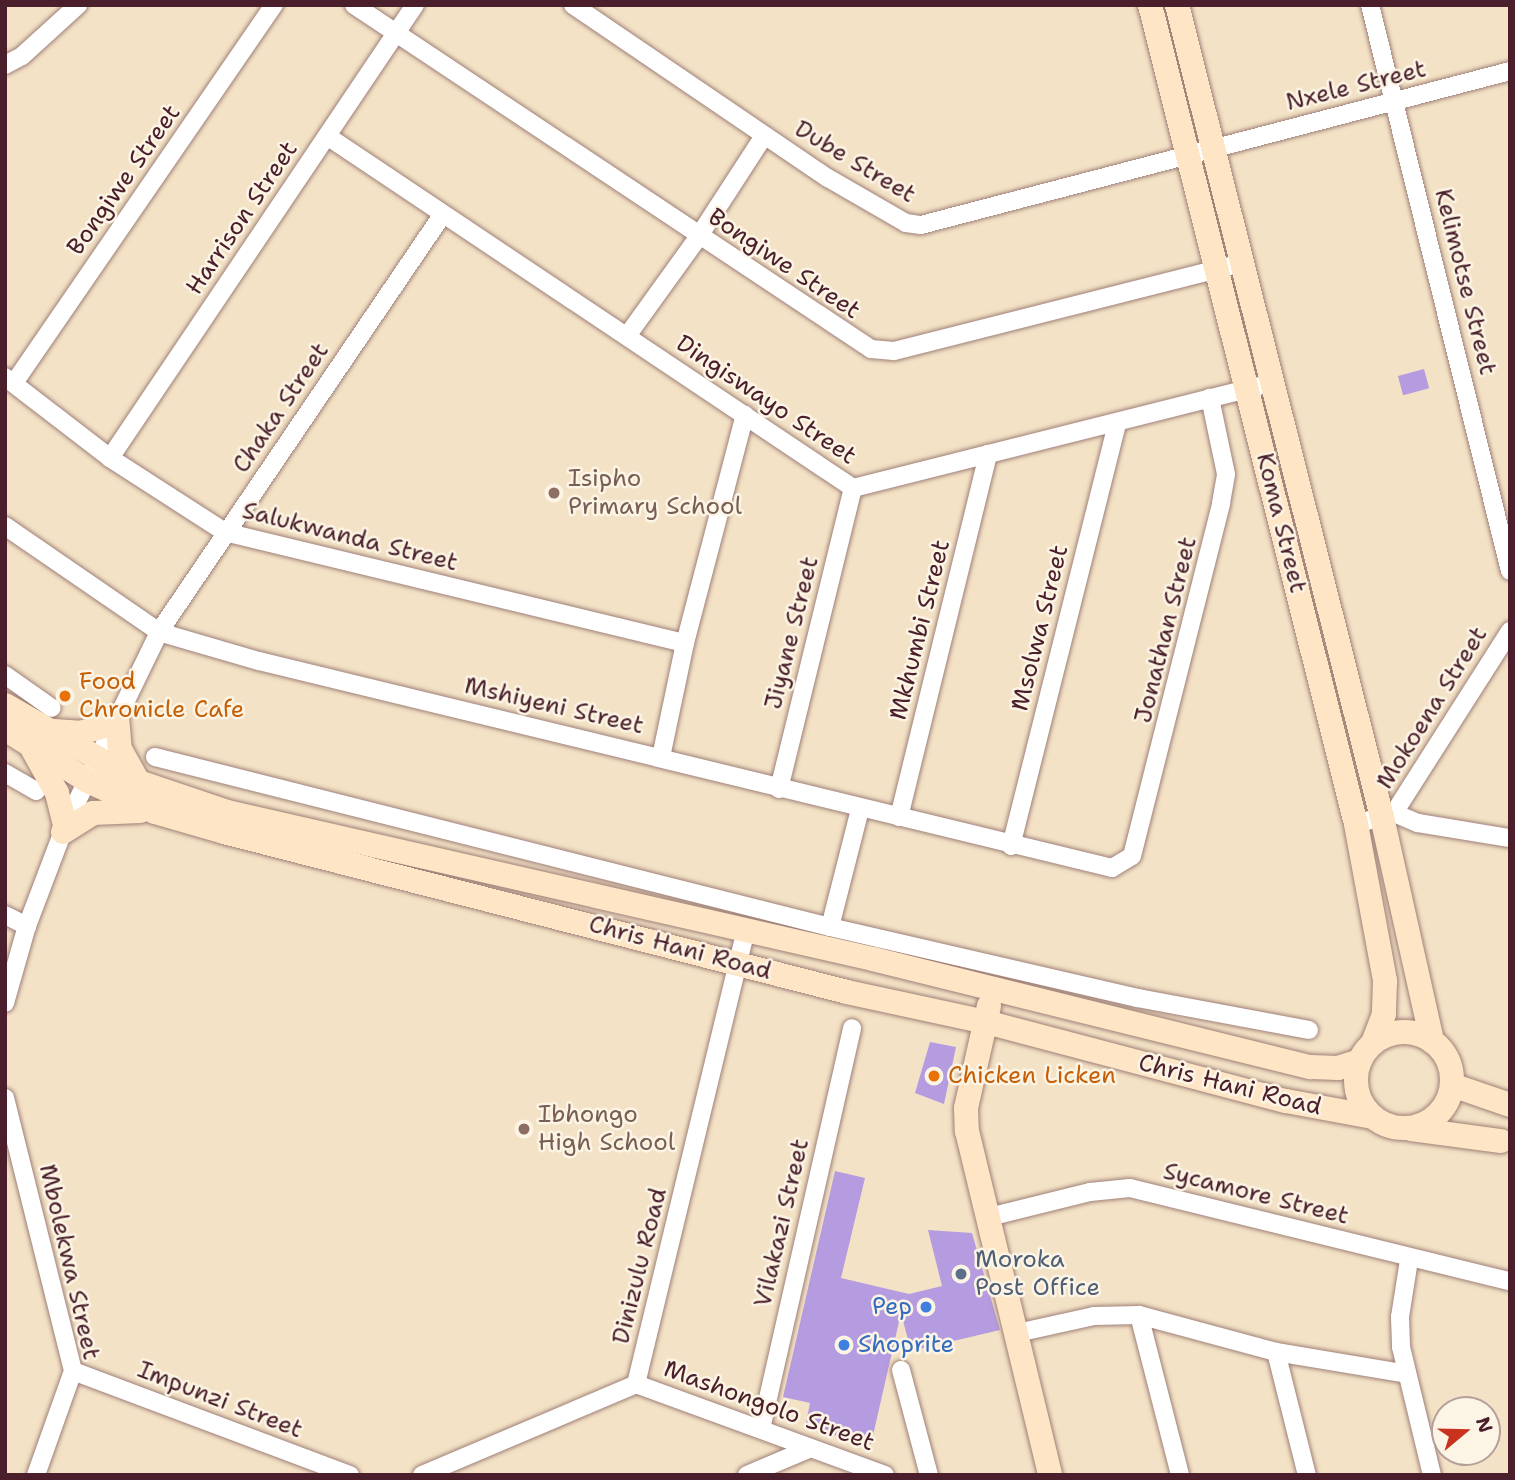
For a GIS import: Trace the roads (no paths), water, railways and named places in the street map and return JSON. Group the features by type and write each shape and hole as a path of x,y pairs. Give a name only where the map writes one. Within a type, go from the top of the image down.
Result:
{"main road":[{"name":"Koma Street","path":"1150,5 1356,824 1385,981 1384,1014 1366,1052"},
{"name":"Koma Street","path":"1177,5 1272,382 1388,815 1432,1041"},
{"name":"Chris Hani Road","path":"5,705 41,727 91,769 155,812 737,963 986,1022 1286,1101 1373,1118"},
{"path":"139,782 120,749 115,720 80,733 41,727 64,829 80,819 109,809 155,812"},
{"name":"Chris Hani Road","path":"5,729 41,727"},
{"name":"Chris Hani Road","path":"91,769 228,812 993,989 1311,1067 1338,1068 1366,1052"},
{"path":"993,989 966,1120 1050,1475"},
{"path":"1409,1129 1432,1120 1448,1101 1452,1085 1447,1061 1432,1041 1402,1032 1366,1052 1357,1092 1373,1118 1409,1129 1505,1142"},
{"path":"1452,1085 1510,1105"},
{"path":"1432,1120 1505,1142"}],"street":[{"path":"5,65 22,56 78,5"},
{"name":"Bongiwe Street","path":"10,380 274,5"},
{"name":"Bongiwe Street","path":"354,5 857,343 880,351 1242,263"},
{"name":"Harrison Street","path":"110,458 415,5"},
{"name":"Dube Street","path":"573,5 764,136 892,216 921,225 1187,153"},
{"name":"Kelimotse Street","path":"1370,5 1510,571"},
{"name":"Nxele Street","path":"1187,153 1510,71"},
{"name":"Dingiswayo Street","path":"327,136 853,488 1272,382"},
{"path":"626,336 699,236 764,136"},
{"name":"Chaka Street","path":"91,769 159,632 443,214"},
{"name":"Salukwanda Street","path":"10,380 110,458 225,532 685,643"},
{"name":"Jonathan Street","path":"1120,867 1132,856 1156,770 1221,503 1226,474 1210,398"},
{"path":"660,757 685,643 745,415"},
{"name":"Msolwa Street","path":"1011,846 1117,423"},
{"name":"Mkhumbi Street","path":"900,817 988,454"},
{"name":"Jiyane Street","path":"779,789 853,488"},
{"name":"Mshiyeni Street","path":"5,526 159,632 259,661 660,757 1011,846 1101,867 1120,867"},
{"name":"Mokoena Street","path":"1356,824 1388,815 1510,631"},
{"path":"5,675 41,727"},
{"path":"155,757 830,927 1138,998 1309,1030"},
{"path":"5,1003 27,926 64,829 91,769"},
{"path":"5,773 36,791"},
{"path":"830,927 860,809"},
{"path":"1388,815 1418,823 1510,838"},
{"path":"5,915 27,926"},
{"name":"Dinizulu Road","path":"636,1384 745,932"},
{"name":"Vilakazi Street","path":"761,1429 852,1028"},
{"name":"Mbolekwa Street","path":"5,1098 12,1161 73,1371 36,1475"},
{"name":"Sycamore Street","path":"989,1217 1090,1192 1130,1188 1409,1260 1510,1281"},
{"path":"1409,1260 1400,1317 1407,1374 1432,1475"},
{"path":"1017,1332 1094,1316 1139,1315 1276,1352 1407,1374"},
{"path":"1139,1315 1180,1475"},
{"path":"1276,1352 1307,1475"},
{"path":"901,1370 929,1475"},
{"name":"Impunzi Street","path":"73,1371 350,1475"},
{"path":"422,1475 636,1384"},
{"name":"Mashongolo Street","path":"636,1384 885,1475"},
{"path":"747,1475 811,1448"}],"place":[{"name":"Isipho Primary School","path":"554,493"},
{"name":"Food Chronicle Cafe","path":"65,696"},
{"name":"Chicken Licken","path":"934,1076"},
{"name":"Ibhongo High School","path":"524,1129"},
{"name":"Moroka Post Office","path":"961,1274"},
{"name":"Pep","path":"926,1307"},
{"name":"Shoprite","path":"844,1345"}]}
